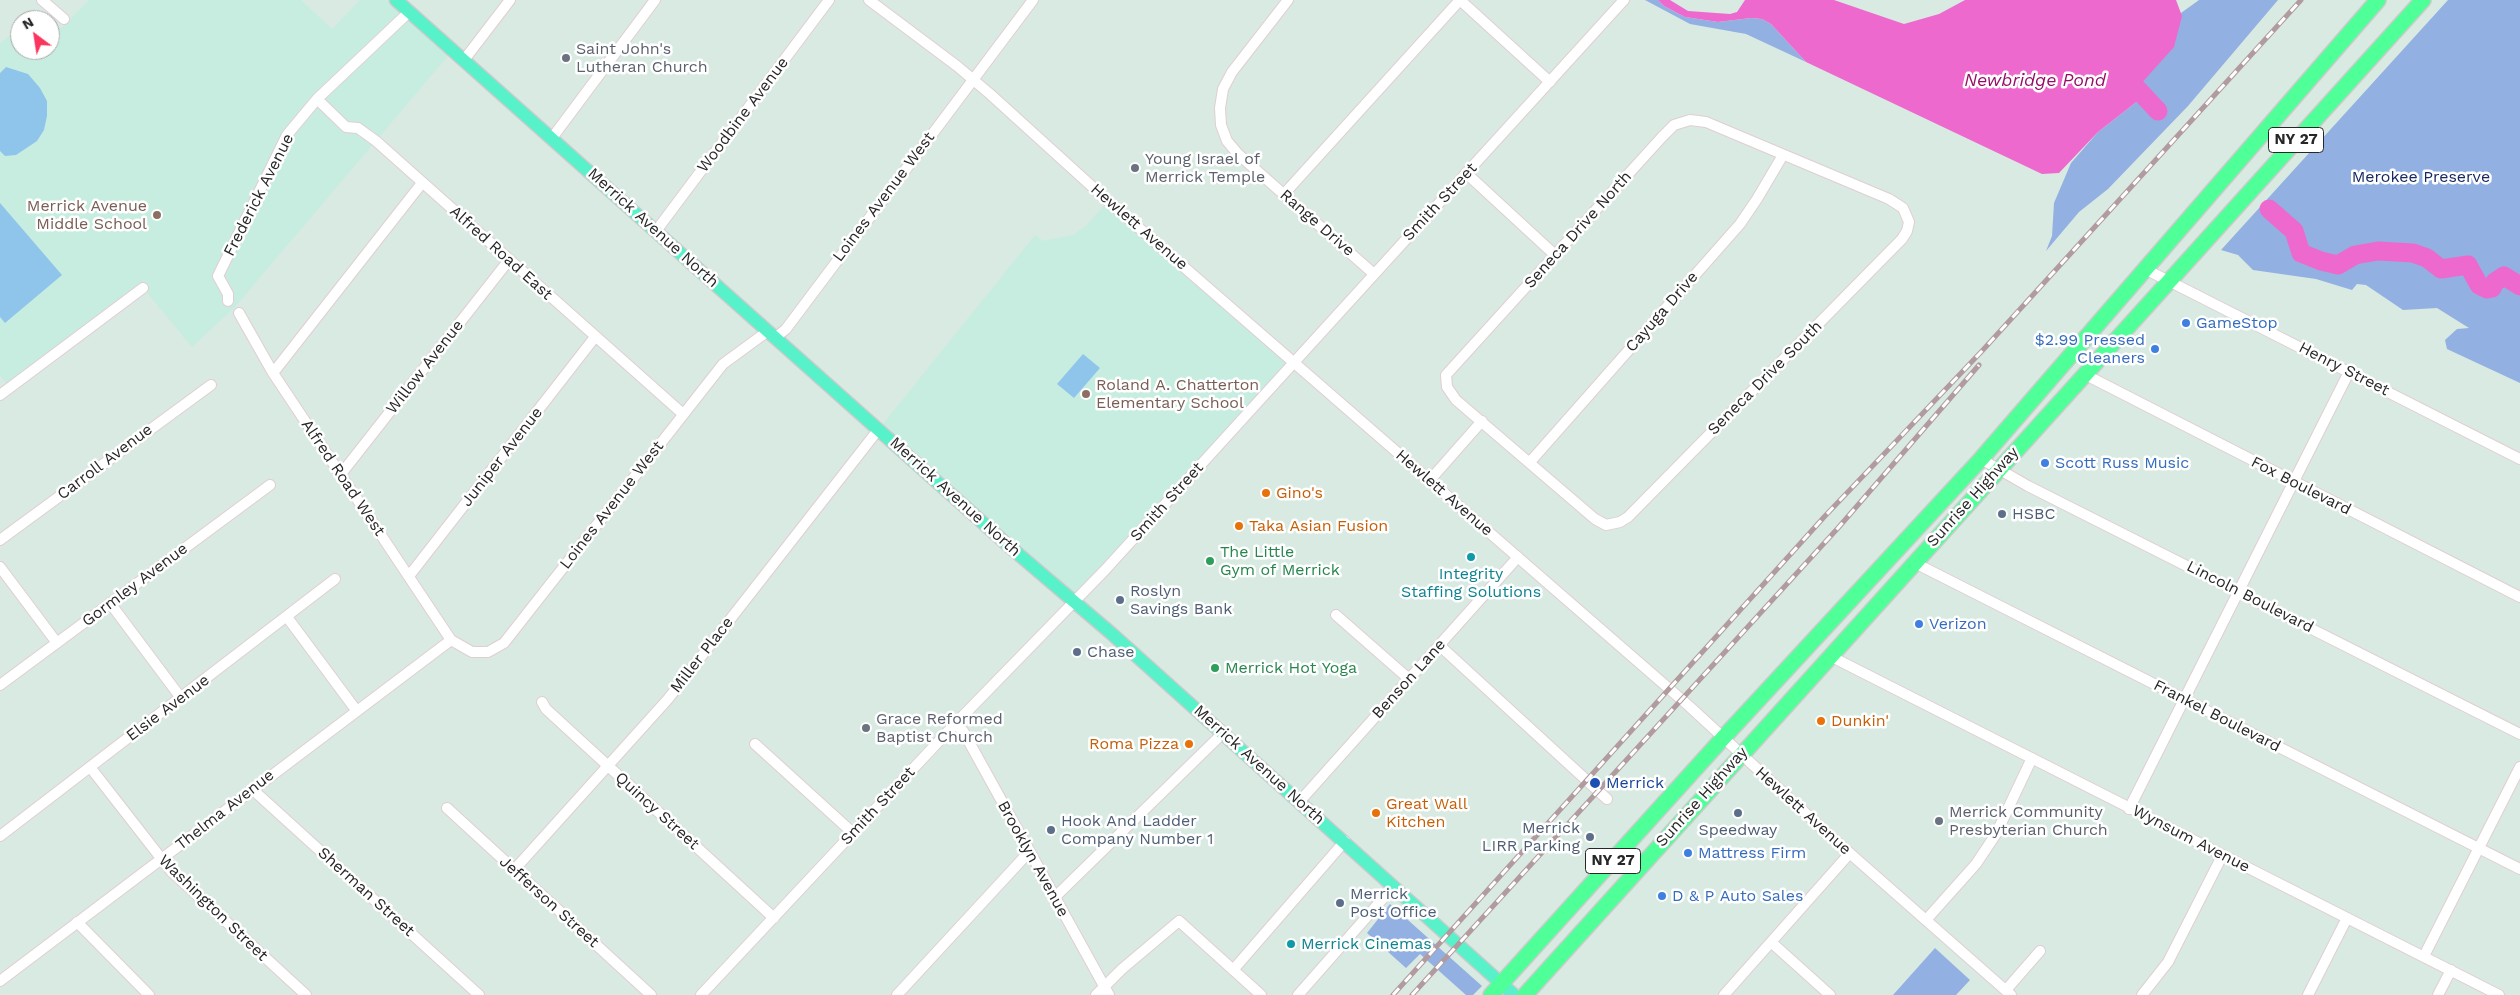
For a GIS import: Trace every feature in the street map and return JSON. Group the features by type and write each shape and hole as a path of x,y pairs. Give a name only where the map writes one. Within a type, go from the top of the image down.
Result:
{"highway":[{"name":"Sunrise Highway","path":"1497,990 1724,737 1981,459 2378,0"},
{"name":"Sunrise Highway","path":"1525,995 1913,562 2423,0"}],"main road":[{"name":"Merrick Avenue North","path":"396,0 878,430 1345,841 1497,990 1514,995"}],"street":[{"path":"42,0 64,19"},
{"path":"464,60 510,0"},
{"path":"552,138 655,0"},
{"name":"Woodbine Avenue","path":"656,231 829,0"},
{"name":"Hewlett Avenue","path":"869,0 973,79 1293,363 1724,737 1850,853 2008,992"},
{"name":"Loines Avenue West","path":"451,640 472,652 488,652 504,643 723,364 772,335 786,329 1033,0"},
{"name":"Range Drive","path":"1288,0 1232,72 1223,89 1220,108 1221,125 1227,141 1238,154 1374,274"},
{"path":"1284,194 1460,0 1550,82"},
{"name":"Smith Street","path":"701,995 956,724 1074,602 1624,0"},
{"name":"Frederick Avenue","path":"228,302 228,294 218,276 287,135 317,100 409,12"},
{"name":"Alfred Road East","path":"317,100 346,127 358,128 376,141 683,414"},
{"name":"Seneca Drive North","path":"1620,522 1606,525 1595,519 1456,400 1447,387 1446,375 1674,125 1690,120 1706,122 1784,155"},
{"name":"Seneca Drive South","path":"1620,522 1628,517 1868,274 1902,239 1907,231 1909,222 1903,208 1889,199 1784,155"},
{"name":"Cayuga Drive","path":"1530,462 1740,224 1784,155"},
{"path":"1466,173 1555,254"},
{"path":"273,373 422,183"},
{"name":"Willow Avenue","path":"341,474 509,260"},
{"name":"Henry Street","path":"2145,268 2520,459"},
{"path":"0,395 143,288"},
{"name":"Alfred Road West","path":"239,314 273,373 451,640"},
{"name":"Juniper Avenue","path":"409,576 596,337"},
{"path":"2129,809 2349,372"},
{"name":"Fox Boulevard","path":"2084,374 2520,597"},
{"name":"Carroll Avenue","path":"0,540 211,385"},
{"path":"1430,480 1482,421"},
{"name":"Miller Place","path":"514,870 668,699 878,430"},
{"name":"Lincoln Boulevard","path":"1981,459 2520,734"},
{"name":"Gormley Avenue","path":"0,685 270,485"},
{"name":"Benson Lane","path":"1300,801 1518,557"},
{"name":"Frankel Boulevard","path":"1913,562 2520,869"},
{"path":"0,567 56,643"},
{"name":"Elsie Avenue","path":"0,836 335,579"},
{"path":"110,603 181,698"},
{"path":"1336,615 1408,679"},
{"path":"287,617 356,710"},
{"name":"Thelma Avenue","path":"0,981 451,640"},
{"path":"1439,645 1607,799"},
{"name":"Wynsum Avenue","path":"1830,656 2498,995"},
{"name":"Quincy Street","path":"542,702 608,766 774,918"},
{"name":"Brooklyn Avenue","path":"956,724 962,731 1107,991"},
{"path":"1054,898 1223,733"},
{"path":"755,744 853,833"},
{"path":"1926,920 1976,864 1996,834 2032,758"},
{"name":"Washington Street","path":"90,767 161,860 306,995"},
{"path":"2424,956 2520,767"},
{"name":"Sherman Street","path":"252,789 479,995"},
{"name":"Jefferson Street","path":"447,808 651,995"},
{"path":"1233,970 1345,841"},
{"path":"897,995 1029,852"},
{"path":"1725,995 1850,853"},
{"path":"2142,995 2168,962 2222,856"},
{"path":"1298,995 1393,887"},
{"path":"2308,995 2347,918"},
{"path":"1096,995 1107,991 1179,921 1261,995"},
{"path":"78,922 148,995"},
{"path":"1771,942 1830,995"},
{"path":"2008,992 2040,950"},
{"path":"2438,995 2451,970"}],"shaded area":[{"name":"Merrick Avenue Middle School","path":"89,0 301,0 332,29 360,0 396,0 453,50 234,308 192,347 143,288 10,388 0,375 0,43 10,36 10,60 60,60 60,29"},
{"path":"6,67 28,74 40,88 47,101 47,116 44,130 37,141 16,155 5,156 0,151 0,73"},
{"name":"Roland A. Chatterton Elementary School","path":"1108,201 1293,363 1074,601 878,430 1035,235 1043,241 1073,235 1086,226"},
{"path":"0,203 62,275 5,323 0,317"},
{"path":"1083,354 1100,368 1074,398 1057,384"}],"green space":[{"path":"1645,0 1658,0 1664,6 1685,17 1718,22 1751,18 1762,19 1771,24 1806,62 1746,34 1690,24"},
{"path":"2199,0 2278,0 2188,106 2108,189 2079,212 2046,251 2052,236 2054,203 2071,163 2098,132 2144,96 2138,88 2181,13"},
{"name":"Merokee Preserve","path":"2448,0 2520,0 2520,383 2447,349 2445,340 2457,329 2469,328 2437,308 2403,310 2366,285 2357,284 2352,290 2316,279 2253,270 2238,255 2221,250"},
{"path":"1390,904 1482,986 1473,995 1466,995 1420,954 1406,968 1367,933"},
{"path":"1935,948 1970,980 1956,995 1893,995"}],"water":[{"name":"Newbridge Pond","path":"1658,0 1670,0 1688,11 1730,14 1737,12 1745,0 1834,0 1904,24 1939,14 1965,0 2176,0 2182,16 2174,47 2138,87 2144,96 2098,132 2059,173 2042,174 1806,62 1771,24 1762,19 1751,18 1718,22 1685,17 1664,6"}],"waterway":[{"path":"2130,81 2158,111"},
{"path":"2269,209 2294,231 2301,253 2321,261 2338,265 2355,255 2378,251 2413,253 2427,258 2441,269 2468,265 2479,285 2487,289 2492,288 2495,282 2504,276 2520,286"}],"railway":[{"path":"1393,995 1825,516 1982,351 2301,0"},
{"path":"1412,995 1838,528 1979,365"}],"place":[{"name":"Saint John's Lutheran Church","path":"566,58"},
{"name":"Young Israel of Merrick Temple","path":"1135,168"},
{"name":"Merrick Avenue Middle School","path":"157,215"},
{"name":"GameStop","path":"2186,323"},
{"name":"$2.99 Pressed Cleaners","path":"2155,349"},
{"name":"Roland A. Chatterton Elementary School","path":"1086,394"},
{"name":"Scott Russ Music","path":"2045,463"},
{"name":"Gino's","path":"1266,493"},
{"name":"HSBC","path":"2002,514"},
{"name":"Taka Asian Fusion","path":"1239,526"},
{"name":"Integrity Staffing Solutions","path":"1471,557"},
{"name":"The Little Gym of Merrick","path":"1210,561"},
{"name":"Roslyn Savings Bank","path":"1120,600"},
{"name":"Verizon","path":"1919,624"},
{"name":"Chase","path":"1077,652"},
{"name":"Merrick Hot Yoga","path":"1215,668"},
{"name":"Dunkin'","path":"1821,721"},
{"name":"Grace Reformed Baptist Church","path":"866,728"},
{"name":"Roma Pizza","path":"1189,744"},
{"name":"Merrick","path":"1595,783"},
{"name":"Great Wall Kitchen","path":"1376,813"},
{"name":"Speedway","path":"1738,813"},
{"name":"Merrick Community Presbyterian Church","path":"1939,821"},
{"name":"Hook And Ladder Company Number 1","path":"1051,830"},
{"name":"Merrick LIRR Parking","path":"1590,837"},
{"name":"Mattress Firm","path":"1688,853"},
{"name":"D & P Auto Sales","path":"1662,896"},
{"name":"Merrick Post Office","path":"1340,903"},
{"name":"Merrick Cinemas","path":"1291,944"}]}
